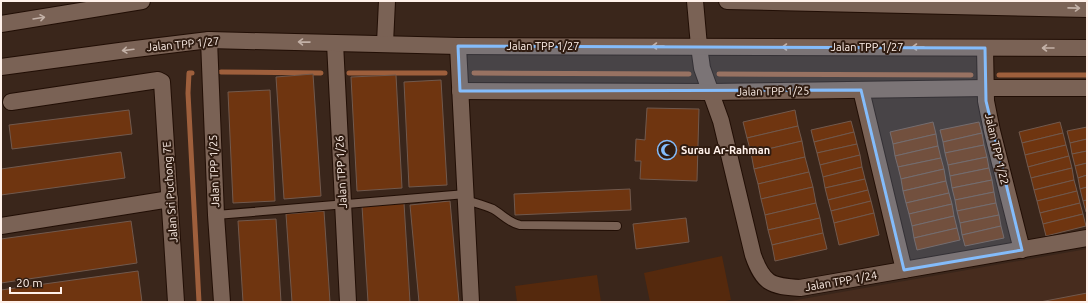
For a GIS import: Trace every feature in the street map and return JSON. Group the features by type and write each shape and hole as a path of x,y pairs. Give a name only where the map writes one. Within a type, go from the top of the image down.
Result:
{"street":[{"path":"1,24 142,1"},
{"path":"385,43 387,1"},
{"name":"Jalan TPP 1/24","path":"695,1 702,68 721,121 753,255 764,278 774,284 800,288 1087,238"},
{"path":"727,1 1087,8"},
{"name":"Jalan TPP 1/27","path":"1,67 209,40 385,43 458,46 1087,48"},
{"name":"Jalan TPP 1/25","path":"209,40 216,215 222,302"},
{"name":"Jalan TPP 1/26","path":"335,43 348,302"},
{"path":"458,46 472,302"},
{"name":"Jalan TPP 1/22","path":"985,48 986,102 1022,250"},
{"name":"Jalan Sri Puchong 7E","path":"11,102 158,80 162,82 176,302"},
{"name":"Jalan TPP 1/25","path":"460,91 711,92 1087,88"},
{"path":"861,90 904,270"},
{"path":"1,226 170,199"}],"lane":[{"path":"216,215 342,204 466,197 494,210 514,224 617,226"}],"highlighted area":[{"path":"458,46 985,48 986,101 1022,250 904,270 861,90 460,91"}],"shaded area":[{"path":"1087,249 1087,302 785,302"},
{"path":"722,256 731,300 720,302 650,302 644,273"},
{"path":"597,275 601,302 517,302 515,286"}],"building":[{"path":"313,74 321,196 284,199 276,77"},
{"path":"396,75 402,188 357,191 351,77"},
{"path":"441,80 447,185 409,187 404,82"},
{"path":"270,90 275,201 233,203 228,92"},
{"name":"Surau Ar-Rahman","path":"647,108 699,109 697,181 640,179 641,161 635,161 636,139 645,140"},
{"path":"129,110 132,134 12,149 9,125"},
{"path":"795,110 798,126 747,138 743,122"},
{"path":"851,121 854,132 814,142 811,130"},
{"path":"933,122 936,134 893,144 890,132"},
{"path":"979,122 982,133 943,142 940,130"},
{"path":"1060,122 1063,133 1022,143 1019,132"},
{"path":"798,126 802,141 751,153 747,138"},
{"path":"1087,127 1087,139 1070,143 1067,131"},
{"path":"854,132 857,144 817,153 814,142"},
{"path":"982,133 984,145 945,153 943,142"},
{"path":"1063,133 1066,145 1025,155 1022,143"},
{"path":"936,134 938,146 895,156 893,144"},
{"path":"1087,139 1087,151 1072,154 1070,143"},
{"path":"802,141 805,157 754,169 751,153"},
{"path":"857,144 860,155 820,165 817,153"},
{"path":"984,145 987,157 948,165 945,153"},
{"path":"1066,145 1069,156 1028,167 1025,155"},
{"path":"938,146 941,158 898,167 895,156"},
{"path":"1087,151 1087,163 1075,166 1072,154"},
{"path":"121,152 125,178 1,195 1,169"},
{"path":"860,155 862,167 823,177 820,165"},
{"path":"1069,156 1072,168 1031,178 1028,167"},
{"path":"805,157 809,172 758,184 754,169"},
{"path":"987,157 989,168 950,176 948,165"},
{"path":"941,158 944,169 901,179 898,167"},
{"path":"1087,163 1087,175 1078,178 1075,166"},
{"path":"862,167 865,179 825,188 823,177"},
{"path":"989,168 992,180 952,188 950,176"},
{"path":"1072,168 1074,180 1034,190 1031,178"},
{"path":"944,169 946,181 903,191 901,179"},
{"path":"809,172 813,187 761,199 758,184"},
{"path":"1087,175 1087,187 1080,189 1078,178"},
{"path":"865,179 868,190 828,200 825,188"},
{"path":"992,180 994,192 955,200 952,188"},
{"path":"1074,180 1077,191 1037,201 1034,190"},
{"path":"946,181 949,193 906,203 903,191"},
{"path":"813,187 816,203 765,215 761,199"},
{"path":"1087,187 1087,200 1083,201 1080,189"},
{"path":"630,189 631,210 515,215 514,194"},
{"path":"868,190 871,201 831,211 828,200"},
{"path":"1077,191 1080,203 1040,213 1037,201"},
{"path":"994,192 996,203 957,211 955,200"},
{"path":"949,193 952,204 909,214 906,203"},
{"path":"1087,200 1087,212 1086,212 1083,201"},
{"path":"450,201 459,302 419,302 410,205"},
{"path":"871,201 874,213 834,223 831,211"},
{"path":"404,203 410,302 368,302 362,206"},
{"path":"816,203 820,218 768,230 765,215"},
{"path":"996,203 999,215 960,223 957,211"},
{"path":"1080,203 1083,214 1043,224 1040,213"},
{"path":"952,204 954,216 912,226 909,214"},
{"path":"324,211 330,302 292,302 286,214"},
{"path":"874,213 879,235 839,245 834,223"},
{"path":"1083,214 1086,226 1046,236 1043,224"},
{"path":"999,215 1001,226 962,235 960,223"},
{"path":"954,216 957,228 914,238 912,226"},
{"path":"686,218 689,242 636,249 633,224"},
{"path":"820,218 823,233 772,245 768,230"},
{"path":"276,219 281,302 243,302 238,221"},
{"path":"131,221 137,263 1,283 1,239"},
{"path":"1001,226 1004,238 965,246 962,235"},
{"path":"957,228 960,240 917,250 914,238"},
{"path":"823,233 827,249 775,261 772,245"},
{"path":"138,271 142,302 1,302 1,290"},
{"path":"1087,293 1087,302 1040,302"}],"waterway":[{"path":"221,72 321,73"},
{"path":"192,73 189,73 188,93 199,302"},
{"path":"349,73 445,73"},
{"path":"474,73 689,74"},
{"path":"719,74 971,75"},
{"path":"999,75 1087,75"}],"place":[{"name":"Surau Ar-Rahman","path":"667,150"}]}
